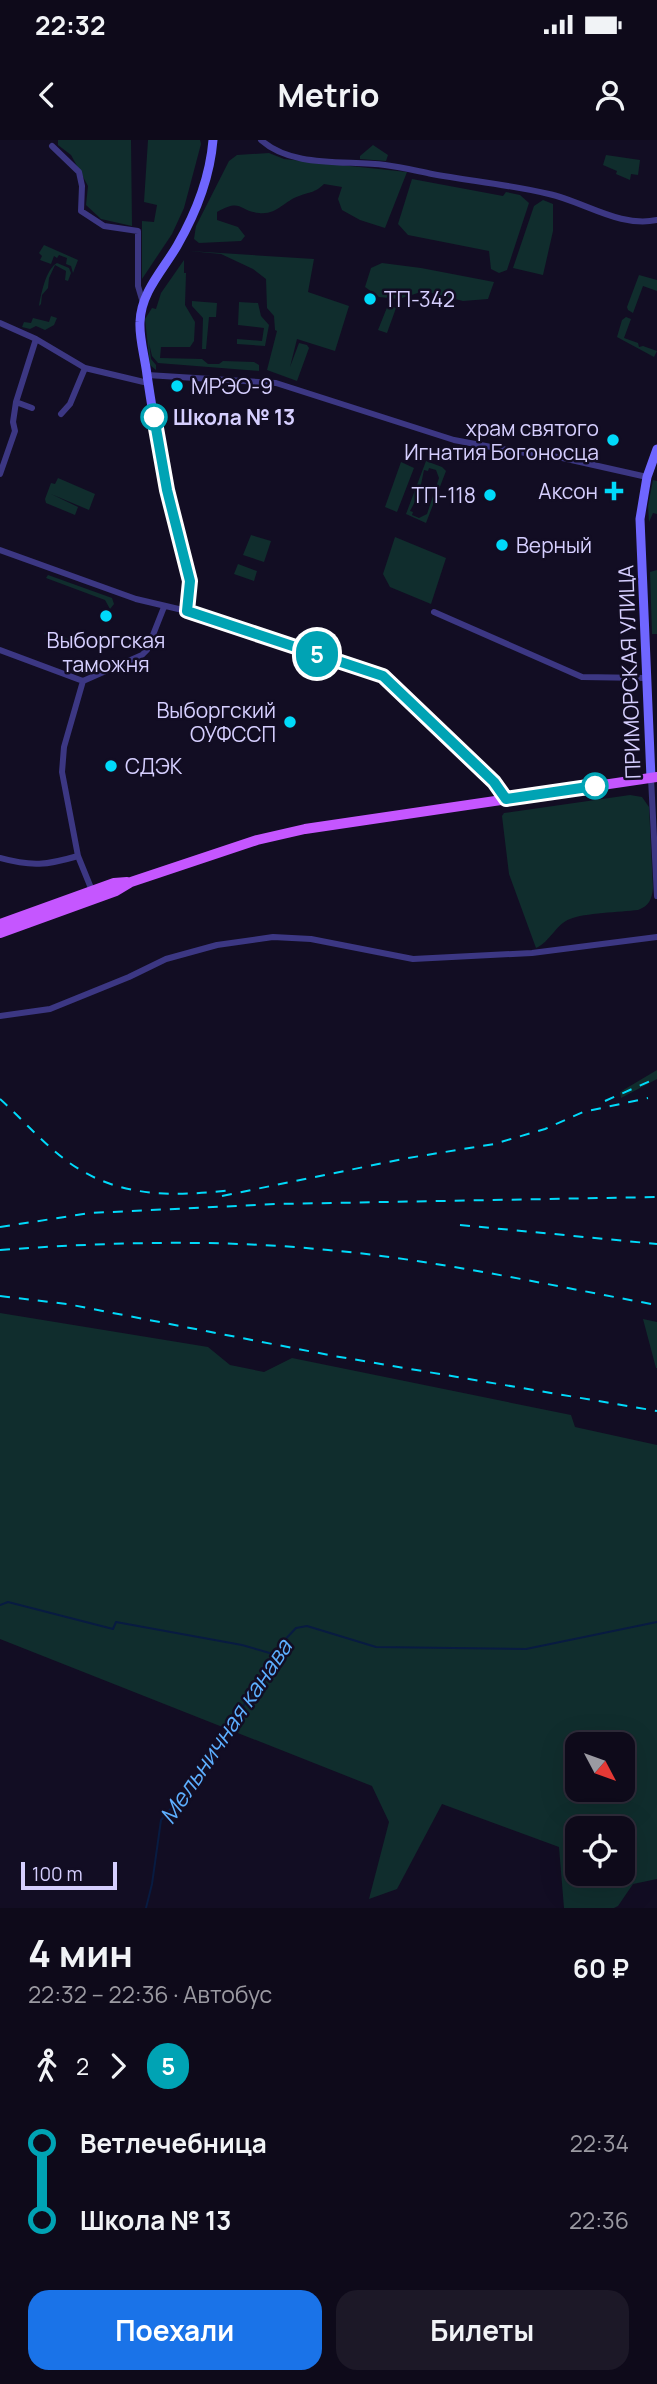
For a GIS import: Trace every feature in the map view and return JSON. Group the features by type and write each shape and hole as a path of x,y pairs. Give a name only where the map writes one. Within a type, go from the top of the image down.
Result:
{"main road":[{"path":"0,933 93,895 114,883 131,882 257,840 293,832 655,778"},
{"path":"0,924 93,895"}],"street":[{"path":"143,304 195,210 209,169 213,140"},
{"path":"261,140 282,153 320,160 385,165 517,188 563,198 628,221 644,223 657,220"},
{"path":"52,146 79,172 82,186 81,211 104,226 138,231 138,286 143,304 141,334 167,490 190,581 187,611"},
{"path":"0,323 15,332 36,339 85,368 148,379 276,383 454,440 558,457 647,477"},
{"path":"0,474 15,431 13,422 16,402 36,339"},
{"path":"61,414 71,404 85,368"},
{"path":"16,402 32,408"},
{"name":"ПРИМОРСКАЯ УЛИЦА","path":"657,449 647,477 640,519 645,678 655,778 657,896"},
{"path":"0,550 136,599 187,611 383,676 494,782 506,799"},
{"path":"0,650 83,681 142,655 147,650 164,607"},
{"path":"434,612 582,677 645,678"},
{"path":"83,681 62,754 62,772 78,856 93,895"},
{"path":"0,858 24,864 47,865 78,856"},
{"path":"0,1016 50,1009 129,977 166,958 217,944 273,937 311,939 413,959 532,953 657,937"}],"green space":[{"path":"58,140 131,140 132,226 101,219 86,205 88,186 71,155 58,145"},
{"path":"148,140 200,140 201,144 184,208 172,234 142,279 142,221 154,222 157,205 144,202"},
{"path":"373,145 388,155 386,161 360,159"},
{"path":"269,153 284,159 407,172 385,228 360,220 342,210 338,199 342,187 324,184 271,212 252,212 231,206 217,212 217,220 238,227 245,236 241,241 199,243 194,239 196,226 229,161 237,155"},
{"path":"606,155 640,160 638,175 631,174 630,180 616,174 617,171 603,165"},
{"path":"412,179 503,196 506,192 520,195 529,203 507,270 499,273 491,269 489,251 408,235 398,224"},
{"path":"543,200 553,204 553,231 543,275 513,268 534,206"},
{"path":"44,245 78,260 73,273 71,266 66,264 67,258 54,256 51,264 40,260 42,256 39,253"},
{"path":"189,251 314,259 308,292 349,306 335,351 297,339 290,367 299,343 309,348 297,381 267,370 277,331 274,316 267,308 266,279 253,269 221,254"},
{"path":"184,260 185,305 195,322 194,341 190,347 161,347 160,358 202,359 208,364 219,364 223,361 254,362 259,365 259,371 158,363 152,356 149,343 151,359 156,370 150,365 145,319 152,308 156,309 161,293"},
{"path":"57,263 69,268 71,273 68,281 65,280 66,271 55,265 39,306 47,276 53,266"},
{"path":"382,263 494,282 488,299 463,301 424,291 399,299 379,297 365,287 371,268"},
{"path":"639,275 657,280 657,291 643,286 633,313 627,307"},
{"path":"192,301 217,303 216,317 209,317 206,349 202,349 203,318 192,306"},
{"path":"239,302 258,303 261,316 269,325 265,346 237,344 237,339 262,341 264,328 238,325"},
{"path":"388,305 396,308 387,333 378,330"},
{"path":"51,316 57,318 54,325 45,330 36,326 30,329 22,327 24,322 31,323 33,318 49,322"},
{"path":"626,317 631,319 624,338 638,343 639,347 657,351 654,357 617,337 622,320"},
{"path":"426,461 442,467 446,471 426,523 406,514","holes":["424,470 436,470 439,478 427,514 419,518 412,515 413,512 410,511 419,494"]},
{"path":"401,462 414,468 397,512 385,507"},
{"path":"58,478 95,494 89,510 51,494 78,507 75,515 46,503 51,483 55,484"},
{"path":"653,480 657,481 657,514 653,513 649,522 648,506"},
{"path":"251,535 271,541 264,562 243,555"},
{"path":"395,537 446,558 431,604 390,587 383,574"},
{"path":"238,564 257,571 254,581 234,574"},
{"path":"657,570 657,634 652,634 650,572"},
{"path":"48,575 112,598 114,604 110,609 105,600 46,578"},
{"path":"47,631 77,642 79,648 51,638 44,634"},
{"path":"630,795 642,797 649,807 653,888 649,902 638,910 593,914 565,921 536,948 509,874 502,816 504,813"},
{"path":"657,1070 657,1079 621,1098 620,1092"},
{"path":"0,1313 208,1347 230,1365 264,1372 292,1358 571,1415 575,1427 657,1445 657,1879 635,1884 635,1816 565,1816 565,1886 632,1886 614,1908 564,1908 559,1847 442,1804 397,1889 369,1899 389,1822 372,1786 0,1639"},
{"path":"643,1319 657,1322 657,1368 656,1368"}],"waterway":[{"path":"0,1605 8,1602 113,1629 116,1622 242,1645 273,1654"},
{"name":"Мельничная канава","path":"146,1908 161,1820 206,1768 280,1645 296,1628 307,1626 376,1647 526,1649 657,1622"}],"railway":[{"path":"605,1101 657,1078"},
{"path":"222,1196 408,1158 494,1144 545,1129 583,1112 648,1098"},
{"path":"0,1099 63,1158 102,1181 143,1192 187,1194 232,1190"},
{"path":"0,1227 90,1213 276,1204 657,1197"},
{"path":"460,1225 657,1244"},
{"path":"0,1250 164,1243 287,1247 410,1260 657,1305"},
{"path":"0,1296 67,1304 334,1356 657,1411"}],"bus line":[{"name":"5","path":"154,417 167,490 190,581 187,611 383,676 494,782 506,799 595,786"}],"place":[{"name":"ТП-342","path":"370,299"},
{"name":"МРЭО-9","path":"177,386"},
{"name":"Школа № 13","path":"154,417"},
{"name":"храм святого Игнатия Богоносца","path":"613,440"},
{"name":"Аксон","path":"614,491"},
{"name":"ТП-118","path":"490,495"},
{"name":"Верный","path":"502,545"},
{"name":"Выборгская таможня","path":"106,616"},
{"name":"Выборгский ОУФССП","path":"290,722"},
{"name":"СДЭК","path":"111,766"}]}
